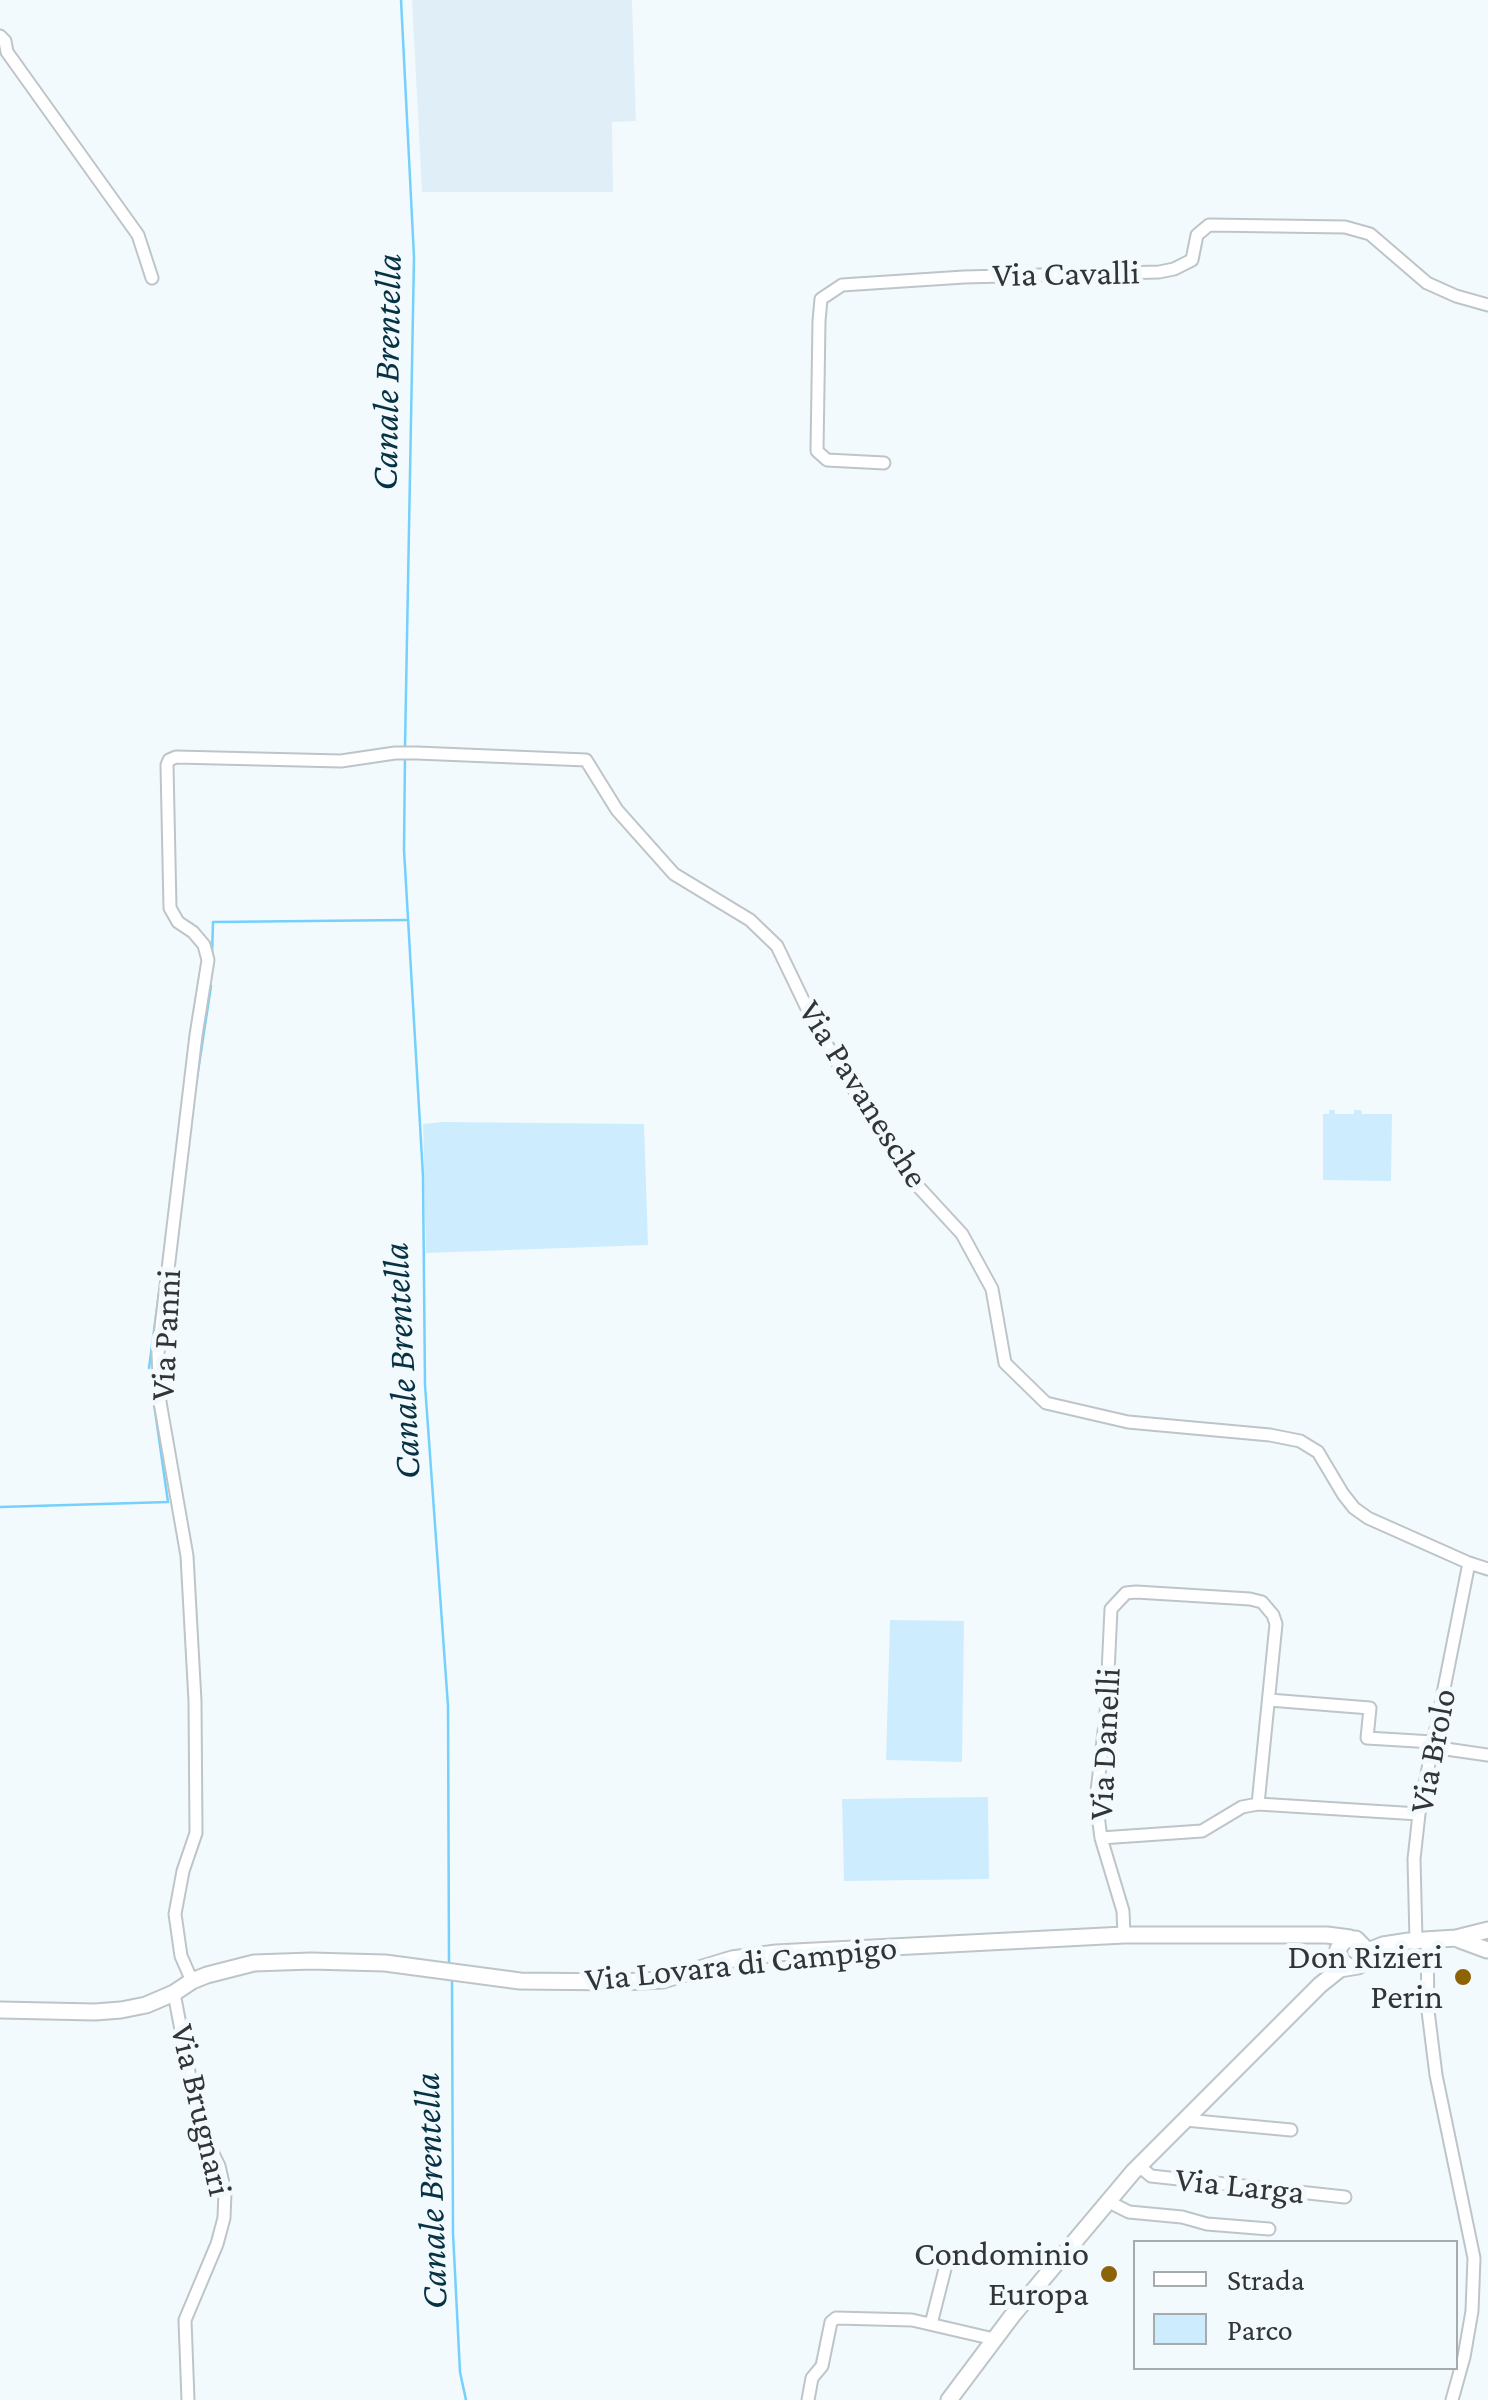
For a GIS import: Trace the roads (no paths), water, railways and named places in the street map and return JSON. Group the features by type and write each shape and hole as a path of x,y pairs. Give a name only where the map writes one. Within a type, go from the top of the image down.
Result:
{"street":[{"path":"0,36 5,41 3,53 138,235 152,278"},
{"name":"Via Cavalli","path":"884,463 827,460 817,451 821,299 842,285 964,277 1160,272 1192,260 1197,235 1209,225 1345,227 1370,234 1427,283 1488,305"},
{"name":"Via Pavanesche","path":"170,760 176,757 341,761 395,753 586,760 617,810 674,874 750,920 776,946 816,1027 903,1170 962,1234 992,1288 1004,1363 1046,1403 1128,1422 1300,1441 1318,1452 1354,1508 1368,1518 1488,1568"},
{"name":"Via Panni","path":"170,760 170,908 178,922 194,932 204,945 208,960 158,1354 160,1402 187,1556 195,1701 196,1833 177,1894 175,1914 181,1956 192,1981"},
{"name":"Via Brolo","path":"1452,2400 1472,2310 1474,2258 1436,2075 1417,1940 1414,1859 1419,1814 1469,1563"},
{"name":"Via Danelli","path":"1124,1936 1122,1912 1097,1822 1111,1610 1130,1592 1262,1602 1276,1624 1269,1700"},
{"path":"1258,1804 1269,1700 1370,1708 1367,1738 1488,1755"},
{"path":"1101,1838 1202,1831 1242,1807 1258,1804 1419,1814"},
{"path":"1488,1930 1484,1939 1488,1950"},
{"name":"Via Lovara di Campigo","path":"0,2010 121,2010 174,1994 192,1981 254,1963 385,1963 520,1981 640,1981 663,1980 732,1959 766,1954 1124,1936 1327,1935 1417,1940 1488,1930"},
{"name":"Via Lovara di Campigo","path":"1312,1936 1330,1941 1341,1958"},
{"path":"1353,1938 1364,1946 1365,1959 1358,1966 1341,1958 1341,1944 1353,1938"},
{"name":"Via Lovara di Campigo","path":"1452,1938 1488,1950"},
{"name":"Via Lovara di Campigo","path":"1365,1959 1376,1947 1417,1940"},
{"name":"Via Larga","path":"949,2400 994,2338 1107,2201 1326,1980 1341,1958"},
{"name":"Via Brugnari","path":"174,1994 199,2125 219,2166 226,2192 217,2244 185,2320 188,2400"},
{"name":"Via Larga","path":"1185,2120 1290,2130"},
{"name":"Via Larga","path":"1139,2166 1151,2176 1345,2197"},
{"path":"1107,2201 1130,2212 1269,2229"},
{"path":"931,2324 947,2262"},
{"path":"808,2400 812,2378 822,2366 831,2322 836,2318 890,2318 994,2338"}],"waterway":[{"name":"Canale Brentella","path":"401,0 414,257 405,746"},
{"name":"Canale Brentella","path":"405,756 404,850 423,1176 425,1385 448,1706 449,1963"},
{"path":"212,955 213,922 406,920"},
{"path":"193,1104 211,986"},
{"path":"149,1368 162,1271"},
{"path":"0,1507 168,1502 150,1375"},
{"name":"Canale Brentella","path":"452,1981 453,2233 460,2372 466,2400"}],"place":[{"name":"Don Rizieri Perin","path":"1463,1977"},
{"name":"Condominio Europa","path":"1109,2274"}]}
